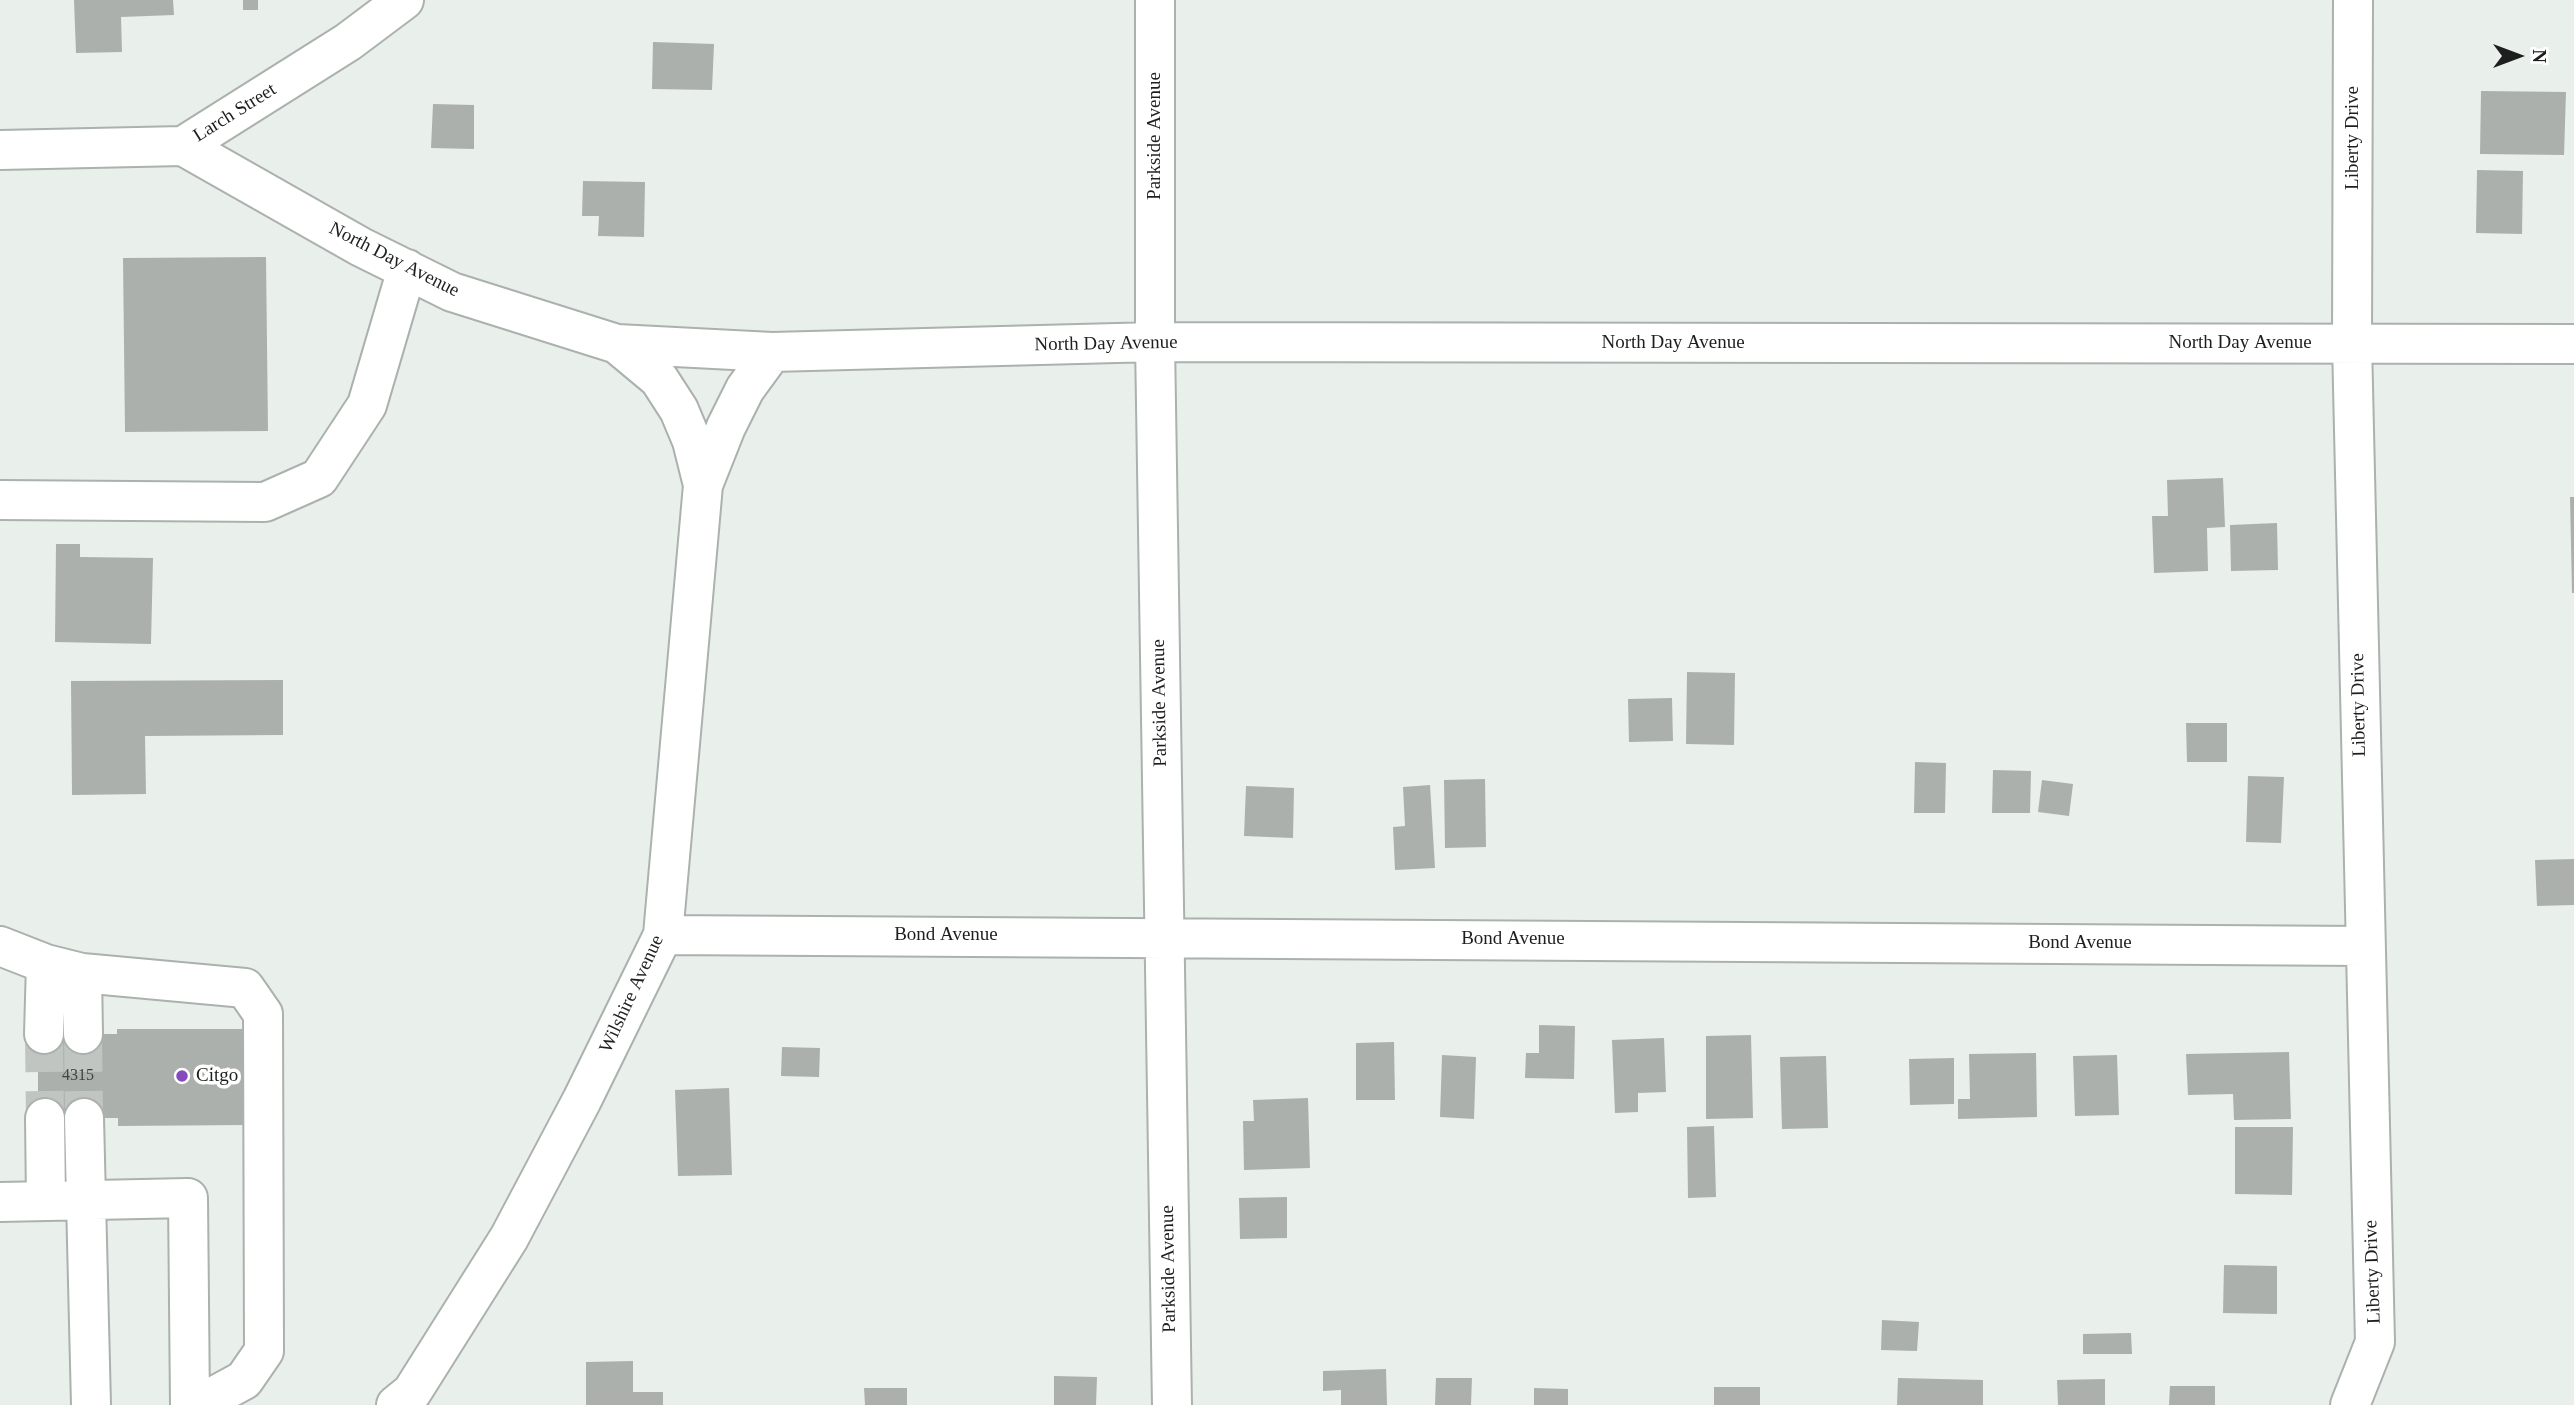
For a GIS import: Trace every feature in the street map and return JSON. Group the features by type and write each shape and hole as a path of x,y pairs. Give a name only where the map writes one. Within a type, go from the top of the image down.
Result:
{"street":[{"name":"Larch Street","path":"0,150 183,146 348,42 404,0"},
{"name":"Parkside Avenue","path":"1155,0 1155,342 1171,1405"},
{"name":"Liberty Drive","path":"2350,1405 2375,1342 2352,344 2353,0"},
{"name":"North Day Avenue","path":"183,146 407,270 452,292 617,344 772,352 1155,342 2574,344"},
{"path":"0,500 265,502 319,478 367,405 407,270"},
{"name":"North Day Avenue","path":"617,344 659,380 679,410 692,441 703,485"},
{"path":"703,485 730,418 745,389 772,352"},
{"name":"Wilshire Avenue","path":"396,1405 412,1392 509,1238 582,1100 663,935 703,485"},
{"name":"Bond Avenue","path":"663,935 1164,936 2364,946"},
{"path":"0,946 64,968 245,988 263,1014 264,1351 244,1380 198,1405"},
{"path":"64,968 83,1034"},
{"path":"44,1034 64,968"},
{"path":"45,1118 46,1201"},
{"path":"84,1118 91,1405"},
{"path":"0,1202 188,1198 190,1405"}],"building":[{"path":"74,0 173,0 174,15 121,17 122,52 76,53"},
{"path":"243,0 258,0 258,10 243,10"},
{"path":"653,42 714,44 712,90 652,89"},
{"path":"2481,91 2566,92 2564,155 2480,154"},
{"path":"433,104 474,105 474,149 431,148"},
{"path":"2477,170 2523,171 2522,234 2476,233"},
{"path":"583,181 645,182 644,237 598,236 599,216 582,216"},
{"path":"266,257 268,431 125,432 123,258"},
{"path":"2223,478 2225,527 2207,528 2208,571 2154,573 2152,516 2168,516 2167,480"},
{"path":"2570,497 2574,497 2574,593 2572,593"},
{"path":"2277,523 2278,570 2231,571 2230,525"},
{"path":"56,544 80,544 80,557 153,558 151,644 55,642"},
{"path":"1687,672 1735,673 1734,745 1686,744"},
{"path":"283,680 283,735 145,736 146,794 72,795 71,681"},
{"path":"1672,698 1673,741 1629,742 1628,699"},
{"path":"2186,723 2227,723 2227,762 2187,762"},
{"path":"1915,762 1946,763 1945,813 1914,813"},
{"path":"1993,770 2031,771 2030,813 1992,813"},
{"path":"2248,776 2284,777 2281,843 2246,842"},
{"path":"1485,779 1486,847 1445,848 1444,780"},
{"path":"2042,780 2073,784 2069,816 2038,812"},
{"path":"1430,785 1435,868 1395,870 1393,827 1405,826 1403,787"},
{"path":"1246,786 1294,788 1293,838 1244,836"},
{"path":"2574,859 2574,905 2537,906 2535,860"},
{"path":"1539,1025 1575,1026 1574,1079 1525,1078 1526,1053 1539,1053"},
{"name":"Citgo","path":"117,1029 245,1029 246,1125 118,1126 118,1118 38,1118 38,1034 117,1034"},
{"path":"1751,1035 1753,1118 1706,1119 1706,1036"},
{"path":"1664,1038 1666,1092 1638,1093 1638,1112 1615,1113 1612,1040"},
{"path":"1394,1042 1395,1100 1356,1100 1356,1043"},
{"path":"782,1047 820,1048 819,1077 781,1076"},
{"path":"2289,1052 2291,1119 2234,1120 2233,1094 2188,1095 2186,1054"},
{"path":"2036,1053 2037,1117 1958,1119 1958,1099 1970,1099 1969,1054"},
{"path":"1442,1055 1476,1057 1474,1119 1440,1117"},
{"path":"2117,1055 2119,1115 2075,1116 2073,1056"},
{"path":"1826,1056 1828,1128 1782,1129 1780,1057"},
{"path":"1954,1058 1954,1104 1910,1105 1909,1059"},
{"path":"729,1088 732,1175 678,1176 675,1090"},
{"path":"1308,1098 1310,1168 1244,1170 1243,1121 1254,1121 1253,1100"},
{"path":"1714,1126 1716,1197 1688,1198 1687,1127"},
{"path":"2235,1127 2293,1127 2292,1195 2235,1194"},
{"path":"1287,1197 1287,1238 1240,1239 1239,1198"},
{"path":"2224,1265 2277,1266 2277,1314 2223,1313"},
{"path":"1882,1320 1919,1322 1917,1351 1881,1350"},
{"path":"2131,1333 2132,1354 2083,1354 2083,1334"},
{"path":"633,1361 633,1392 663,1392 663,1405 586,1405 586,1362"},
{"path":"1386,1369 1387,1405 1341,1405 1341,1390 1323,1391 1323,1371"},
{"path":"1054,1376 1097,1377 1096,1405 1054,1405"},
{"path":"1436,1378 1472,1378 1471,1405 1435,1405"},
{"path":"1898,1378 1983,1380 1983,1405 1897,1405"},
{"path":"2105,1379 2105,1405 2058,1405 2057,1380"},
{"path":"2170,1386 2215,1386 2215,1405 2169,1405"},
{"path":"1714,1387 1760,1387 1760,1405 1714,1405"},
{"path":"864,1388 907,1388 907,1405 865,1405"},
{"path":"1534,1388 1568,1389 1568,1405 1534,1405"}],"tunnel":[{"path":"44,1034 45,1118"},
{"path":"83,1034 84,1118"}],"place":[{"name":"Citgo","path":"182,1076"}]}
